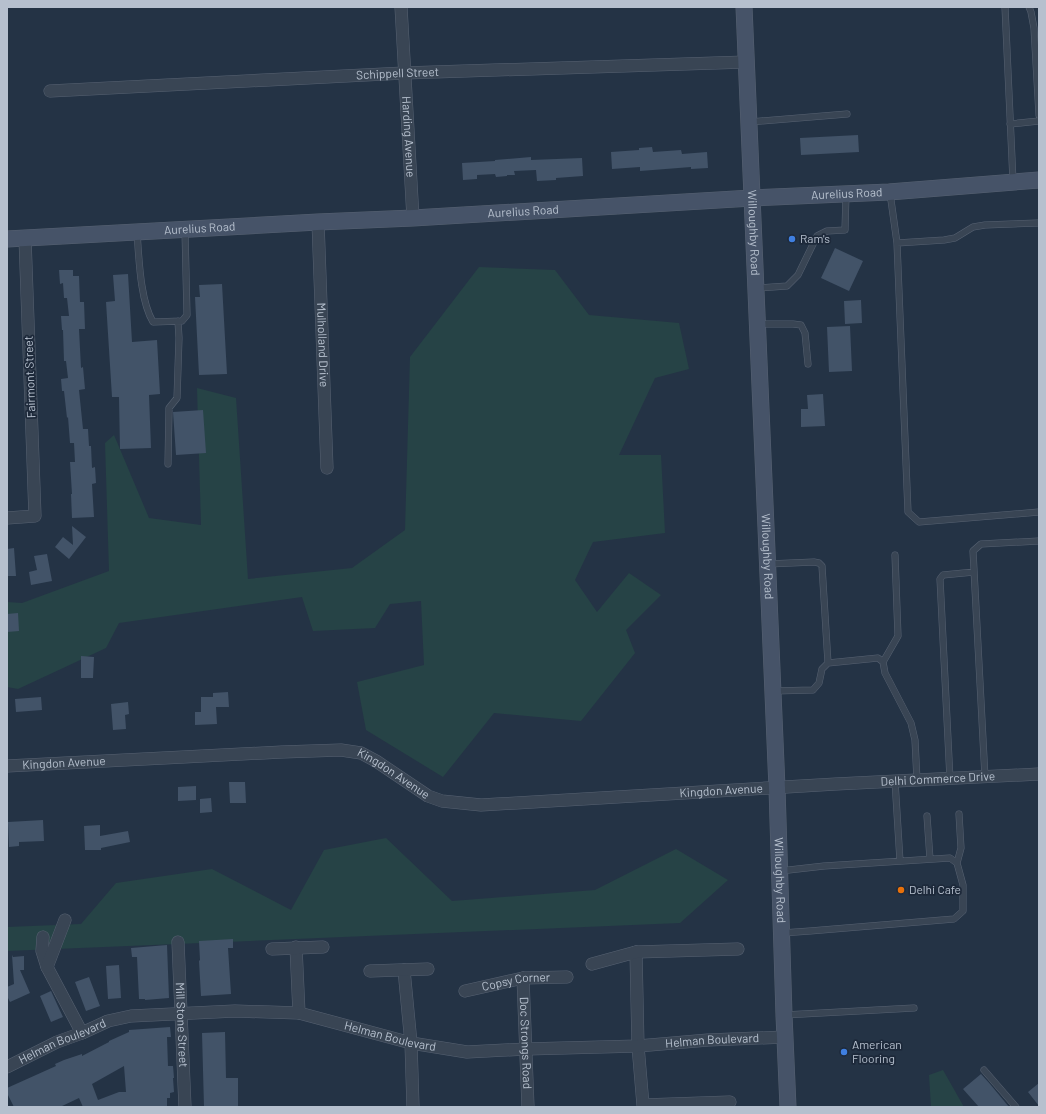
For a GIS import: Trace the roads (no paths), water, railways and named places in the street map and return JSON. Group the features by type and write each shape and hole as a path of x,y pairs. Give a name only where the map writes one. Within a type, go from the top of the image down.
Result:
{"street":[{"name":"Harding Avenue","path":"401,7 413,218"},
{"name":"Willoughby Road","path":"744,7 777,788 788,1107"},
{"name":"Schippell Street","path":"50,91 404,74 746,62"},
{"name":"Aurelius Road","path":"7,239 413,218 752,198 889,192 1039,180"},
{"name":"Mulholland Drive","path":"318,222 327,468"},
{"name":"Fairmont Street","path":"7,518 35,516 25,238"},
{"name":"Kingdon Avenue","path":"7,766 341,750 361,753 398,775 428,796 442,801 481,805 836,784"},
{"name":"Delhi Commerce Drive","path":"836,784 1039,774"},
{"path":"48,967 65,920"},
{"path":"43,937 42,951 48,967 82,1033"},
{"name":"Mill Stone Street","path":"178,942 185,1107"},
{"path":"296,947 299,1013"},
{"path":"272,949 323,947"},
{"path":"592,964 636,952 738,949"},
{"path":"636,952 638,1046 643,1105 730,1102"},
{"path":"370,971 428,969"},
{"path":"404,970 411,1043 413,1107"},
{"name":"Copsy Corner","path":"465,991 523,978 567,977"},
{"name":"Doc Strongs Road","path":"523,978 528,1107"},
{"name":"Helman Boulevard","path":"7,1067 57,1042 108,1021 131,1016 181,1013 235,1011 299,1013 411,1043 467,1052 638,1046 708,1040 785,1037"}],"lane":[{"path":"1005,7 1013,182"},
{"path":"1029,7 1034,28 1039,115"},
{"path":"748,122 847,114"},
{"path":"1010,124 1039,121"},
{"path":"889,192 897,243 908,512 919,522 1039,512"},
{"path":"756,288 787,286 798,276 817,236 827,231 845,230 846,194"},
{"path":"897,243 955,238 973,227 985,225 1039,222"},
{"path":"136,232 141,283 149,316 153,322 182,321 187,315 185,229"},
{"path":"168,464 169,408 177,398 179,338 178,321"},
{"path":"757,324 801,325 805,333 808,364"},
{"path":"985,777 973,552 981,544 1039,541"},
{"path":"896,555 898,636 883,662 884,673 911,723 915,740 917,780"},
{"path":"768,564 814,562 819,563 822,566 828,663"},
{"path":"950,779 940,578 943,575 974,572"},
{"path":"773,691 813,690 819,683 822,669 828,663 878,658 883,662"},
{"path":"895,781 900,861"},
{"path":"782,933 810,932 954,919 963,911 963,885 957,863 961,848 959,814"},
{"path":"927,816 930,860"},
{"path":"780,871 824,866 950,858 957,863"},
{"path":"784,1016 914,1008"},
{"path":"984,1070 1016,1107"}],"place":[{"name":"Ram's","path":"792,239"},
{"name":"Delhi Cafe","path":"901,890"},
{"name":"American Flooring","path":"844,1052"}]}
